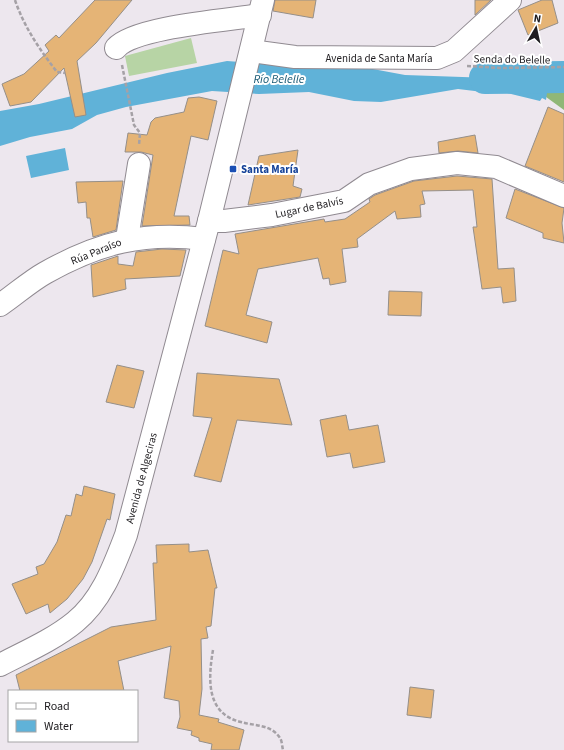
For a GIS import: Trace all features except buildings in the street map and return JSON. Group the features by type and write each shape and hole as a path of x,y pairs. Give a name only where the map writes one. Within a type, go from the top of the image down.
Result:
{"street":[{"name":"Avenida de Santa María","path":"250,54 294,57 437,58 454,51 510,0"},
{"path":"116,48 122,42 147,32 261,8"},
{"name":"Avenida de Algeciras","path":"0,665 76,622 91,605 106,583 126,535 206,230 261,8"},
{"name":"Lugar de Balvís","path":"206,230 224,221 272,215 344,201 370,184 411,169 457,163 496,167 564,196"},
{"path":"127,239 139,164"},
{"name":"Rúa Paraíso","path":"0,305 45,273 95,249 127,239 176,236 206,230"}],"path":[{"path":"15,0 19,12 44,54 57,72 66,73"},
{"name":"Senda do Belelle","path":"437,58 471,67 564,67"},
{"path":"126,77 134,125"},
{"path":"213,650 210,674 212,696 216,707 222,714 240,722 260,725 272,730 280,738 283,750"}],"green space":[{"path":"191,38 197,63 129,76 125,56"},
{"path":"546,73 564,74 564,110 531,86"}],"water":[{"path":"227,61 265,64 362,67 405,75 491,78 510,73 531,75 523,83 530,91 547,93 546,100 542,98 540,101 507,93 458,89 381,102 354,101 309,92 259,94 212,91 126,107 97,115 72,129 30,137 0,146 0,111 39,104 167,73"},
{"path":"65,148 69,170 31,178 26,156"}],"waterway":[{"name":"Río Belelle","path":"485,78 564,77"}],"place":[{"name":"Santa María","path":"233,169"}]}
